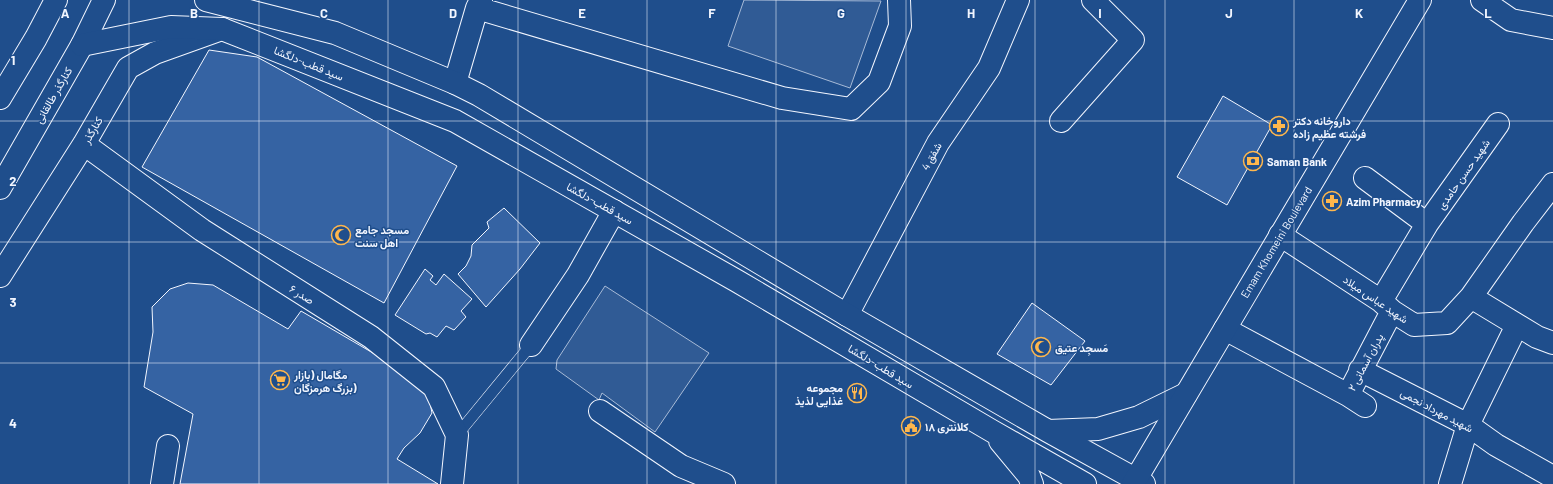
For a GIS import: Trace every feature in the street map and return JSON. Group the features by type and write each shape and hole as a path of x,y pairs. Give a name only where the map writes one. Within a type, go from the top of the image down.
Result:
{"street":[{"path":"0,98 36,38 56,0"},
{"name":"کنارگذر طالقانی","path":"0,188 82,45 104,0"},
{"path":"206,0 335,33 455,83 479,95 847,315 1138,482"},
{"path":"455,83 479,4 782,98 851,109 879,82 900,26 899,0"},
{"name":"شفق 4","path":"847,315 938,143 989,68 1018,0"},
{"path":"1482,0 1511,20 1553,28"},
{"path":"1061,121 1134,40 1096,1"},
{"name":"Emam Khomeini Boulevard","path":"1138,482 1186,394 1418,1"},
{"name":"سید قطب-دلگشا","path":"82,45 171,27 222,29 455,121 737,281 1085,484"},
{"name":"کنارگذر","path":"0,276 84,144 128,68 156,54 222,29"},
{"name":"شهید حسن حامدی","path":"1386,306 1427,224 1498,124"},
{"name":"صدر ۶","path":"84,144 202,230 371,337 434,387 457,435"},
{"path":"1365,178 1427,224"},
{"name":"شهید عباس میلاد","path":"1280,235 1414,325 1447,323 1471,297 1523,223 1553,184"},
{"path":"531,345 578,275 614,211"},
{"path":"737,281 752,259"},
{"path":"1471,297 1517,325 1553,343"},
{"name":"پدران آسمانی ۲","path":"1225,329 1356,401 1360,370 1386,306"},
{"path":"1450,484 1468,424 1517,325"},
{"name":"شهید مهرداد نجمی","path":"1360,370 1468,424 1496,445 1553,477"},
{"path":"1048,431 1098,429 1139,417 1186,394"},
{"path":"600,411 681,466 724,484"},
{"path":"992,431 1029,476 1032,484"},
{"path":"452,484 457,435"},
{"path":"162,484 168,446"}],"lane":[{"path":"457,435 531,345"}],"shaded area":[{"path":"744,0 881,1 850,88 728,46"},
{"path":"605,286 709,353 655,432 602,393 599,400 556,369 557,360"}],"building":[{"name":"مسجد جامع اهل سنت","path":"209,50 257,57 457,166 384,303 142,167"},
{"path":"1223,96 1272,125 1227,205 1177,177"},
{"path":"504,208 540,243 520,269 486,307 458,274 466,266 471,256 472,245 489,228 487,222"},
{"path":"425,269 433,276 430,280 436,285 444,274 472,299 461,311 466,317 454,330 446,326 437,337 430,333 426,334 395,315"},
{"name":"مگامال (بازار بزرگ هرمزگان)","path":"188,283 213,285 288,329 301,311 409,374 429,398 432,413 420,433 404,448 397,459 438,484 180,484 193,414 144,387 153,332 152,307 170,289"},
{"name":"مَسجِد عتیق","path":"1032,303 1085,341 1051,385 997,354"}],"place":[{"name":"داروخانه دکتر فرشته عظیم زاده","path":"1279,126"},
{"name":"Saman Bank","path":"1253,161"},
{"name":"Azim Pharmacy","path":"1332,201"},
{"name":"مسجد جامع اهل سنت","path":"341,235"},
{"name":"مَسجِد عتیق","path":"1041,347"},
{"name":"مگامال (بازار بزرگ هرمزگان)","path":"280,380"},
{"name":"مجموعه غذایی لذیذ","path":"857,393"},
{"name":"کلانتری ۱۸","path":"911,426"}]}
